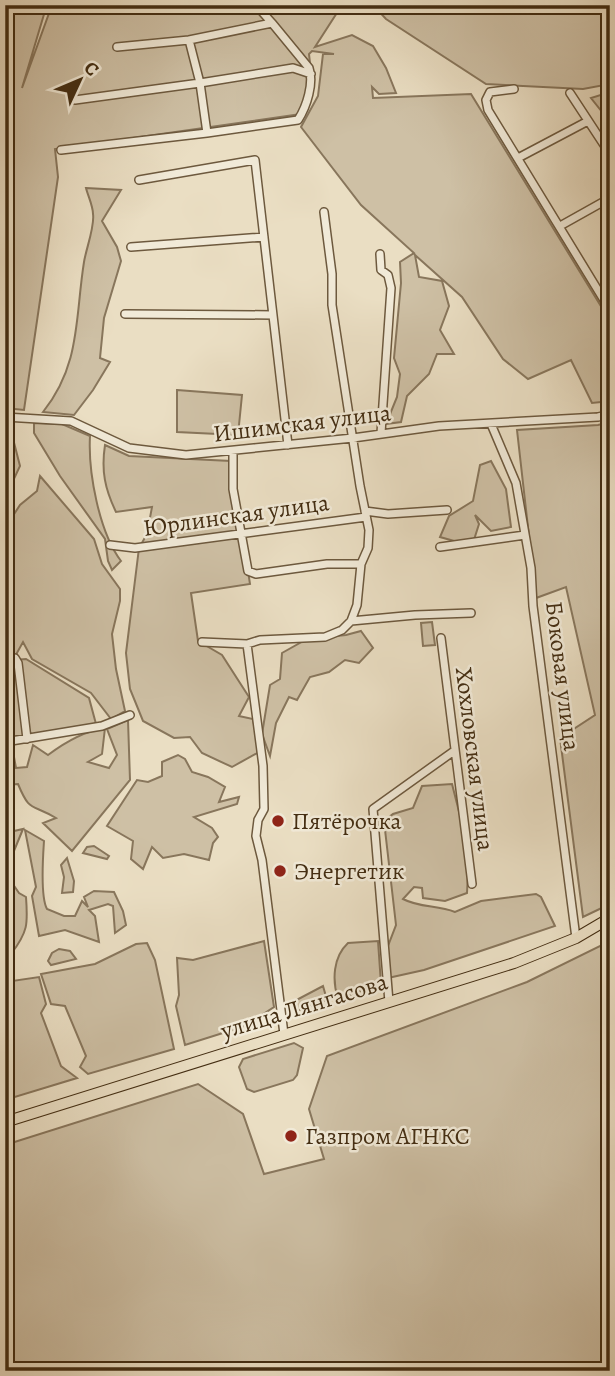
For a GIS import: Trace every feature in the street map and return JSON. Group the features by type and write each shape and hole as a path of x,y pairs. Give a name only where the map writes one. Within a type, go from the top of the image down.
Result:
{"main road":[{"name":"улица Лянгасова","path":"5,1122 514,963 576,938 610,918"}],"street":[{"path":"61,150 298,120 305,109 311,74 309,68 256,5"},
{"path":"117,47 189,40 272,23"},
{"path":"189,40 200,83 207,133"},
{"path":"75,100 293,68 311,74"},
{"path":"514,89 490,92 486,100 488,110 610,310"},
{"path":"570,93 610,154"},
{"path":"518,158 587,121"},
{"path":"139,180 255,160 288,445"},
{"path":"560,226 610,198"},
{"path":"202,642 247,644 260,640 325,637 341,630 351,621 356,605 361,564 368,548 366,514 332,306 332,274 324,212"},
{"path":"131,247 264,237"},
{"path":"380,254 381,270 388,275 391,288 382,433"},
{"path":"601,296 610,291"},
{"path":"125,314 273,315"},
{"name":"Ишимская улица","path":"5,417 71,421 129,448 186,455 353,438 439,426 598,417 610,414"},
{"name":"Боковая улица","path":"491,424 516,483 531,568 533,606 576,938"},
{"path":"233,451 233,489 238,525 246,567 251,574 327,564 361,564"},
{"name":"Юрлинская улица","path":"110,545 135,548 366,514 447,510"},
{"path":"440,547 525,536"},
{"path":"351,621 471,613"},
{"name":"Хохловская улица","path":"441,638 472,884"},
{"path":"247,644 263,766 264,809 258,820 256,836 262,860 284,1034"},
{"path":"5,658 15,658 18,663 27,740"},
{"path":"5,742 102,726 130,715"},
{"path":"389,1002 373,809 454,751"}],"shaded area":[{"path":"9,5 44,5 45,11 22,88 52,5 342,5 315,47 352,35 373,46 396,93 379,94 372,87 373,98 471,94 610,321 610,401 592,403 571,360 528,379 503,359 462,297 415,255 419,277 442,281 449,306 440,330 454,354 437,354 429,374 407,396 401,422 386,424 397,397 400,374 394,358 401,283 400,262 414,253 361,205 301,127 318,96 323,54 334,54 312,51 309,54 311,72 301,114 55,149 58,177 24,410 5,408 5,17"},
{"path":"373,5 610,5 610,84 583,89 486,84 386,19"},
{"path":"610,92 610,122 591,98"},
{"path":"86,188 121,190 102,221 117,247 121,261 104,318 100,358 110,362 74,415 43,412 64,376 74,340 84,262 93,219"},
{"path":"177,390 242,395 238,435 177,432"},
{"path":"610,422 610,904 583,917 560,738 595,715 566,587 536,598 517,430"},
{"path":"34,423 62,424 90,436 96,501 113,549 121,561 112,570 105,539 60,476 34,433"},
{"path":"5,425 10,427 20,466 5,498"},
{"path":"105,445 129,456 231,461 250,584 191,593 198,641 222,655 249,697 239,716 253,719 259,752 232,767 202,753 190,737 174,738 143,721 130,689 126,653 139,548 147,534 152,507 116,512 105,480"},
{"path":"491,461 506,489 511,527 491,531 475,515 479,524 472,546 440,537 449,516 473,501 480,465"},
{"path":"40,476 94,539 102,564 120,589 120,601 112,634 125,711 111,719 91,693 32,659 23,642 13,660 26,659 89,698 96,724 5,740 5,528 20,505 37,491"},
{"path":"432,622 435,645 423,646 421,623"},
{"path":"361,631 373,648 359,663 345,660 329,672 310,677 297,700 289,697 276,723 270,756 262,734 270,685 280,679 282,653 307,639"},
{"path":"128,720 130,780 72,851 43,823 56,818 29,804 18,784 5,785 5,753 14,757 16,768 27,767 33,745 48,755 75,738 105,728 102,754 88,762 109,768 117,755 107,729"},
{"path":"178,755 185,759 192,772 225,787 219,802 239,797 237,804 194,817 212,828 218,837 213,843 209,860 184,854 163,858 152,847 143,869 131,859 133,841 107,826 137,780 148,782 162,776 162,762"},
{"path":"452,784 469,851 467,893 445,901 423,898 422,888 414,887 403,899 455,912 481,901 536,894 541,897 555,926 424,970 388,978 388,946 396,925 384,821 393,814 413,808 422,786"},
{"path":"23,829 9,863 8,877 19,893 26,897 27,921 21,940 11,954 5,950 5,833"},
{"path":"25,830 44,841 43,886 47,909 64,916 75,916 82,901 88,907 84,897 94,891 114,892 126,925 115,933 113,906 108,904 89,910 95,916 99,942 65,930 39,936 32,896 36,887"},
{"path":"94,846 109,856 107,859 83,853 87,847"},
{"path":"67,858 74,881 73,892 62,893 64,877 61,865"},
{"path":"264,941 274,1007 245,1026 185,1045 176,1006 179,995 177,958 193,960"},
{"path":"378,941 381,984 338,999 335,969 343,949 348,943"},
{"path":"610,941 610,1371 5,1371 5,1145 198,1084 243,1114 264,1174 324,1159 309,1109 327,1056 527,982"},
{"path":"147,943 155,960 174,1049 88,1074 80,1067 86,1056 65,1006 51,1004 41,974 95,964 136,944"},
{"path":"59,949 70,951 76,959 51,965 48,961 52,953"},
{"path":"39,977 46,1004 41,1013 61,1066 77,1078 5,1100 5,982"},
{"path":"323,986 327,1000 291,1013 287,1005"},
{"path":"294,1043 303,1048 297,1075 293,1080 254,1092 247,1089 239,1067 243,1059"}],"place":[{"name":"Пятёрочка","path":"278,821"},
{"name":"Энергетик","path":"280,871"},
{"name":"Газпром АГНКС","path":"291,1136"}]}
